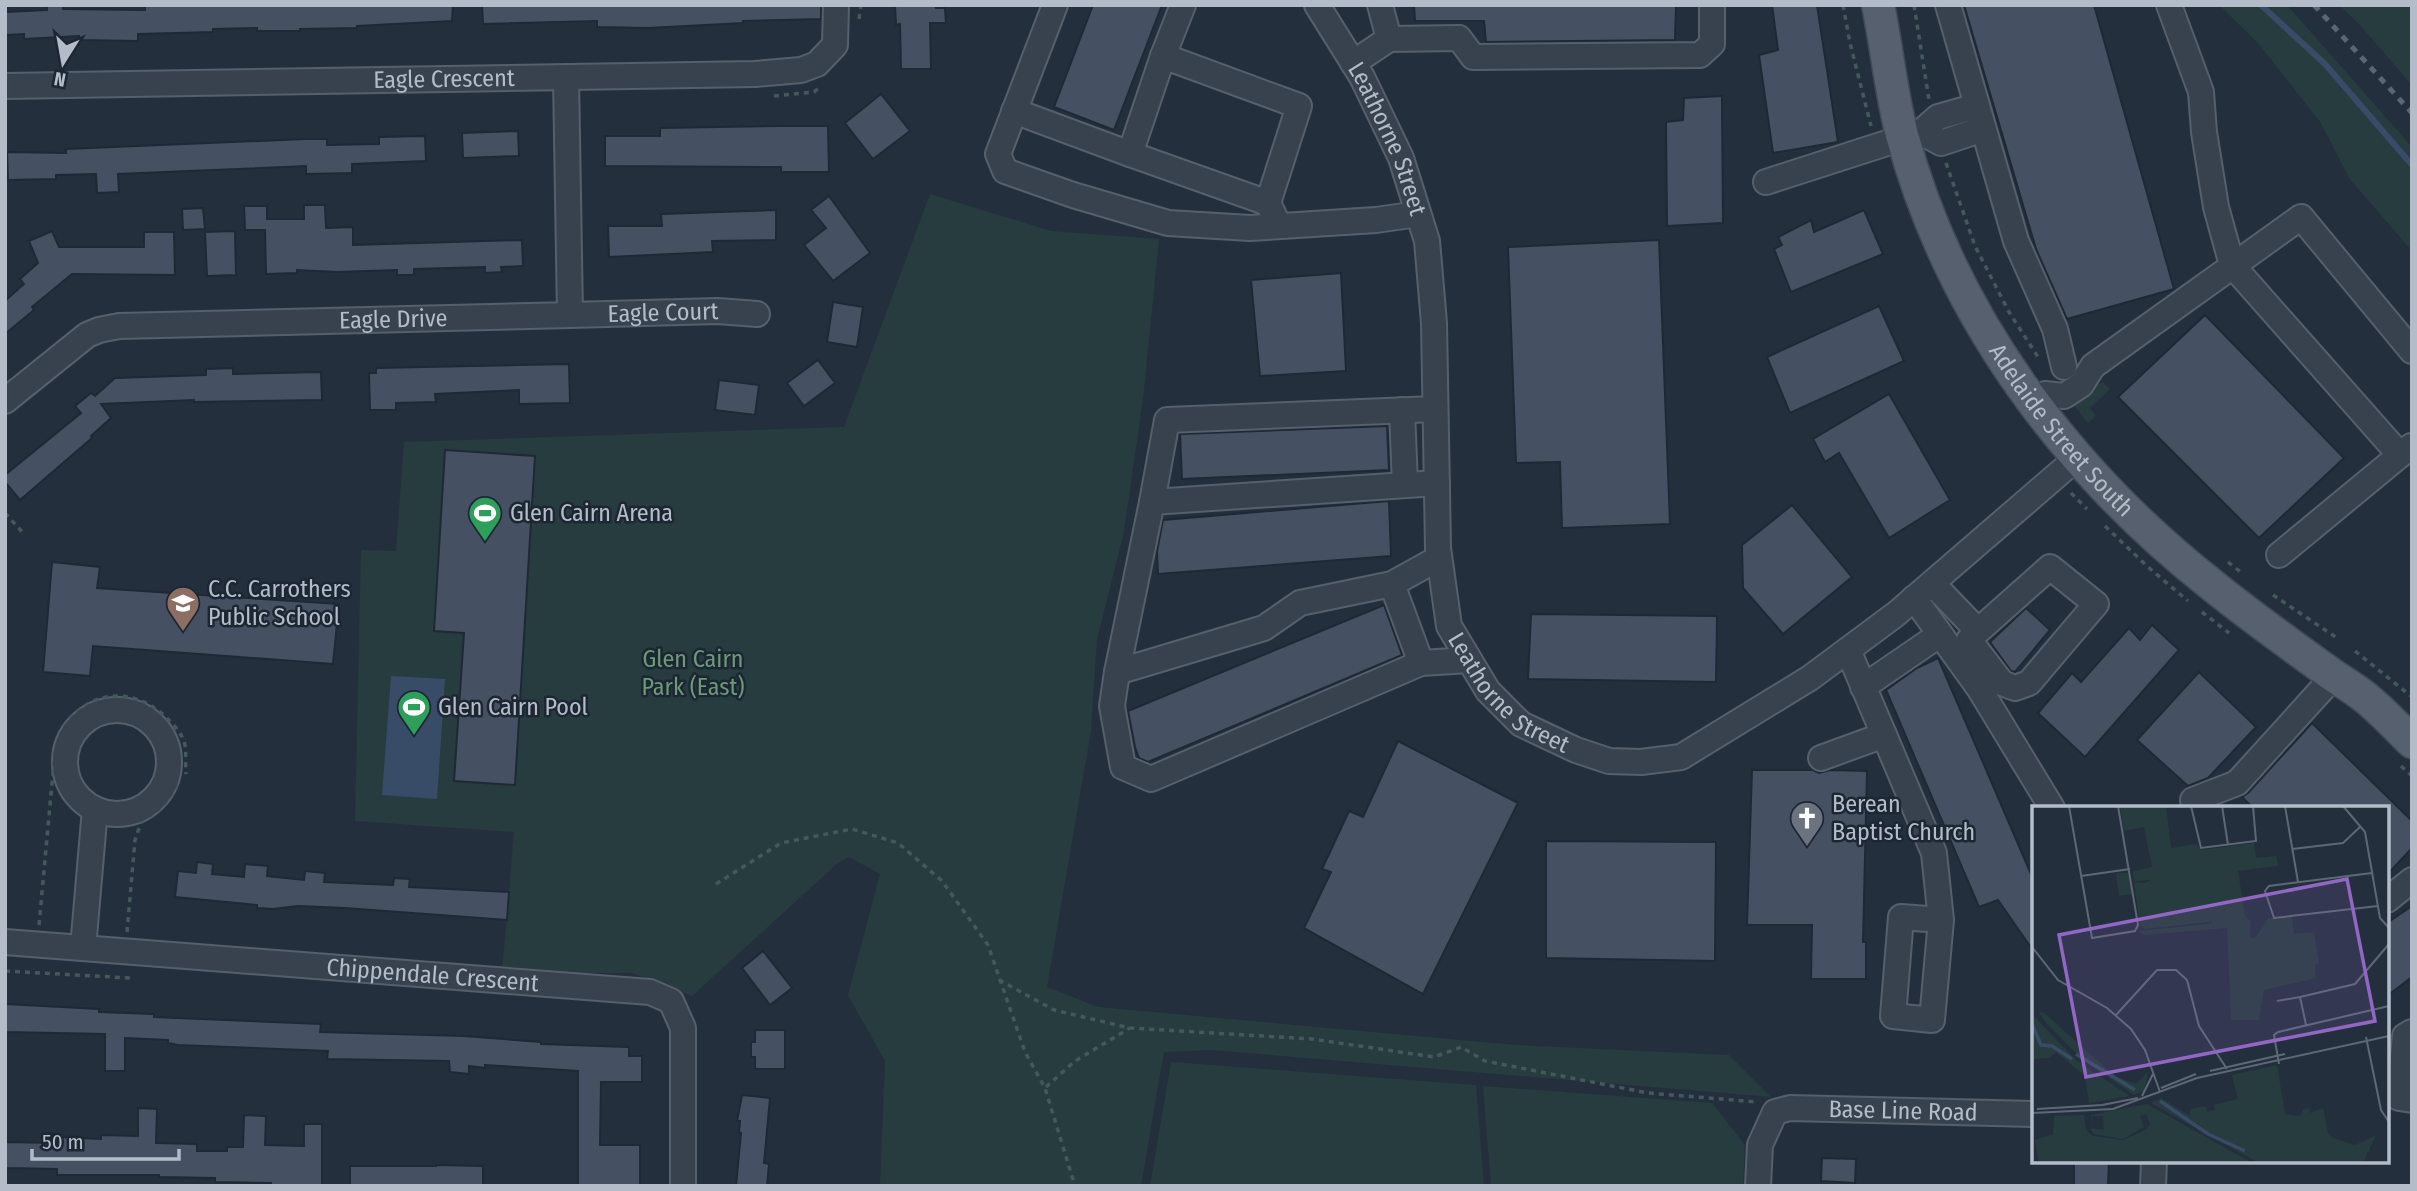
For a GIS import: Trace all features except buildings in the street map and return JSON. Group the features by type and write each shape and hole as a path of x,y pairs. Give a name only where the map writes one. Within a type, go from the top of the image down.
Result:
{"main road":[{"name":"Adelaide Street South","path":"1878,5 1939,241 1978,321 2038,398 2078,457 2143,524 2212,585 2366,697 2412,742"}],"street":[{"name":"Eagle Crescent","path":"5,86 755,74 802,70 817,64 835,45 836,5"},
{"path":"1055,5 998,154 1005,171 1073,195 1168,223 1250,228 1376,220 1418,214"},
{"path":"1130,154 1183,5"},
{"name":"Leathorne Street","path":"1317,5 1353,63 1401,158 1427,241 1433,309 1439,558 1449,626 1488,691 1521,724 1576,750 1609,761 1641,762 1681,757 1810,678 1848,650 1923,590 2078,457"},
{"path":"1380,5 1389,39"},
{"path":"1353,63 1389,39 1459,38 1473,57 1700,55 1712,44 1712,5"},
{"path":"1948,5 2016,241 2054,328 2064,367"},
{"path":"2169,5 2201,92 2204,132 2216,207 2232,265 2406,450 2279,555"},
{"path":"1163,56 1299,106 1268,202 1279,226"},
{"path":"566,77 570,315"},
{"path":"1014,111 1268,202"},
{"path":"1766,182 1912,134 1938,117 1980,118"},
{"path":"2038,398 2064,396 2081,386 2093,366 2301,217 2412,351"},
{"name":"Eagle Court","path":"570,315 718,311 757,314"},
{"name":"Eagle Drive","path":"5,401 87,335 119,326 570,315"},
{"path":"2038,398 2049,376 2064,367 2093,366"},
{"path":"1435,409 1167,420 1112,706 1123,768 1151,779 1422,663 1469,660"},
{"path":"1402,410 1405,485"},
{"path":"1152,502 1437,483"},
{"path":"1117,672 1264,628 1300,603 1392,584 1439,558"},
{"path":"2050,567 2096,604 2029,684 2015,688 2002,683 1969,640 1978,631 2050,567"},
{"path":"1392,584 1444,591"},
{"path":"1392,584 1422,663"},
{"path":"1923,590 1978,631"},
{"path":"1923,590 1939,635 1979,688 2051,806"},
{"path":"1863,687 1939,635"},
{"path":"1848,650 1934,853 1941,920"},
{"path":"2193,800 2237,783 2334,676"},
{"path":"115,710 133,712 149,720 162,734 167,745 169,774 162,790 151,802 133,812 114,814 94,809 80,799 67,779 65,761 69,742 82,723 98,713 115,710"},
{"path":"1821,758 1884,735"},
{"path":"83,948 94,809"},
{"path":"2389,898 2412,880"},
{"name":"Chippendale Crescent","path":"5,942 650,992 671,1001 683,1028 683,1186"},
{"path":"2401,1031 2399,1098 2412,1100"},
{"name":"Base Line Road","path":"1775,1112 1790,1108 2032,1114"},
{"path":"1758,1186 1760,1145 1775,1112"},
{"path":"2153,1186 2154,1163"}],"path":[{"path":"1914,5 1930,106"},
{"path":"1946,163 1975,246 2009,312 2038,357"},
{"path":"5,513 25,535"},
{"path":"2221,557 2243,574"},
{"path":"2273,594 2337,638"},
{"path":"2355,651 2412,697"},
{"path":"37,945 55,751 65,727 79,711 98,698 121,696 146,700 166,716 184,740 186,774"},
{"path":"126,941 135,840 142,820 158,811 171,797 177,784"},
{"path":"716,884 781,844 852,830 898,843 942,881 988,945 1025,1052 1045,1088 1075,1186"},
{"path":"5,971 130,978"},
{"path":"999,980 1054,1010 1130,1028 1312,1039 1434,1057 1461,1047 1485,1061 1648,1093 1760,1102 1775,1112"},
{"path":"1045,1088 1075,1061 1130,1028"}],"green space":[{"path":"2219,5 2287,5 2412,147 2412,251 2349,178 2321,123 2258,43"},
{"path":"2339,5 2412,5 2412,85 2359,24"},
{"name":"Glen Cairn Park (East)","path":"930,194 1051,231 1159,239 1143,399 1124,532 1097,639 1091,731 1047,987 1098,1007 1516,1045 1729,1055 1771,1097 1211,1050 1164,1052 1141,1186 880,1186 885,1061 848,995 880,874 849,857 838,863 692,996 632,973 502,973 514,832 355,821 361,550 396,551 404,442 844,427"},
{"path":"2103,382 2110,389 2090,408 2096,416 2088,423 2072,403 2080,393"},
{"path":"1171,1062 1476,1085 1484,1186 1150,1186"},
{"path":"1483,1086 1712,1103 1745,1145 1743,1186 1491,1186"}],"water":[{"name":"Glen Cairn Pool","path":"391,676 445,679 437,799 382,795"}],"waterway":[{"path":"2261,5 2325,64 2412,165"}],"railway":[{"path":"2314,5 2412,113"}],"place":[{"name":"Glen Cairn Arena","path":"485,543"},
{"name":"C.C. Carrothers Public School","path":"183,633"},
{"name":"Glen Cairn Pool","path":"414,737"},
{"name":"Berean Baptist Church","path":"1807,848"}]}
